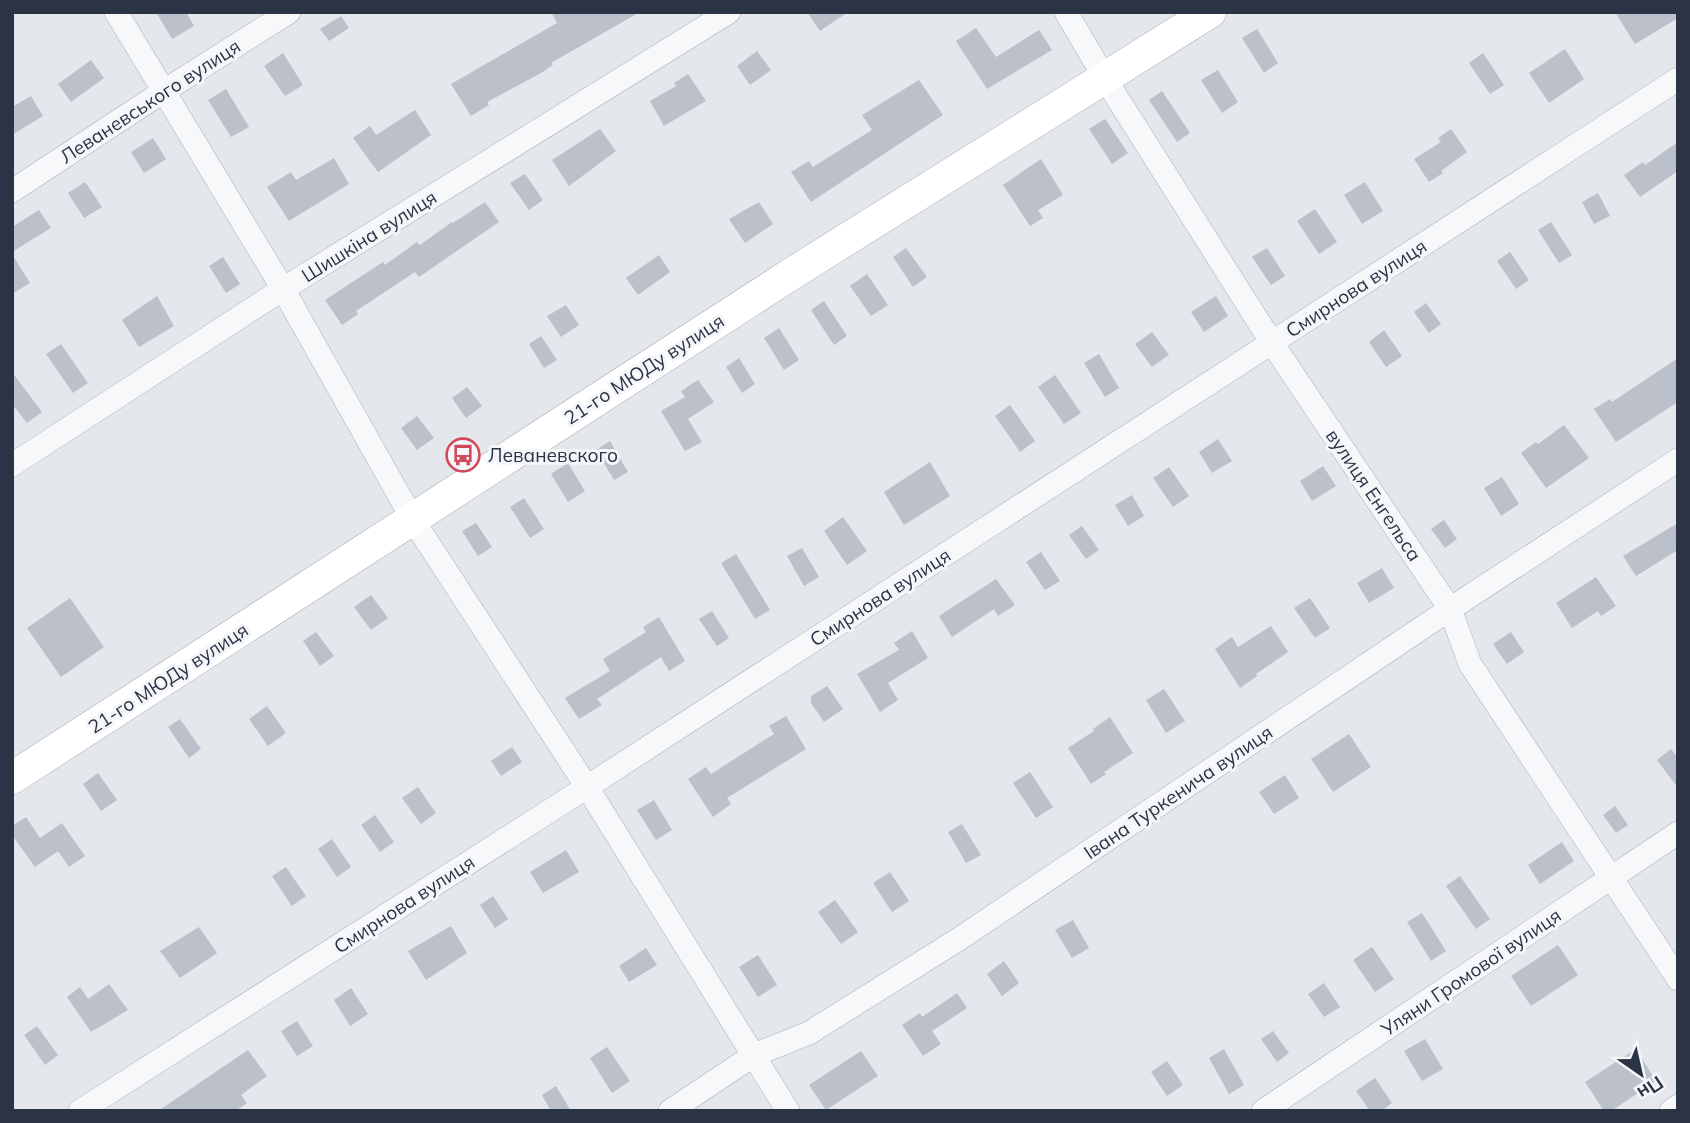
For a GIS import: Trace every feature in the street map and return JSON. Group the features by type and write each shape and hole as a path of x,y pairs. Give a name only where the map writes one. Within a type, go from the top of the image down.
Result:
{"street":[{"path":"116,12 283,289 413,520 587,787 788,1111"},
{"name":"Леваневського вулиця","path":"12,191 289,12"},
{"name":"Шишкіна вулиця","path":"12,465 283,289 729,12"},
{"name":"вулиця Енгельса","path":"1066,12 1272,343 1450,609 1470,664 1678,979"},
{"name":"21-го МЮДу вулиця","path":"12,778 796,271 1210,12"},
{"name":"Смирнова вулиця","path":"80,1111 587,787 1678,79"},
{"name":"Івана Туркенича вулиця","path":"670,1111 754,1055 809,1033 959,939 1450,609 1678,460"},
{"name":"Уляни Громової вулиця","path":"1263,1111 1678,833"},
{"path":"1671,1111 1678,1106"}],"building":[{"path":"156,12 186,12 194,26 172,39"},
{"path":"551,12 640,12 551,63 553,65 541,73 487,102 489,105 471,116 451,84 557,23"},
{"path":"807,12 848,12 820,31"},
{"path":"1615,12 1678,12 1678,18 1635,44"},
{"path":"341,16 349,28 329,41 320,29"},
{"path":"976,28 996,57 1039,30 1052,50 987,89 956,41"},
{"path":"1257,29 1278,63 1264,73 1242,38"},
{"path":"1565,49 1584,79 1549,103 1529,73"},
{"path":"757,51 771,70 750,85 737,66"},
{"path":"283,53 303,85 285,96 264,66"},
{"path":"1483,53 1504,85 1490,94 1469,63"},
{"path":"91,60 104,78 71,102 58,84"},
{"path":"1218,70 1238,102 1222,113 1201,80"},
{"path":"688,74 706,101 664,126 650,101 676,86 674,83"},
{"path":"919,80 943,115 811,202 791,172 809,161 813,167 872,130 862,115"},
{"path":"226,89 249,127 231,137 208,100"},
{"path":"1162,91 1190,133 1177,142 1149,100"},
{"path":"31,96 43,116 12,135 12,107"},
{"path":"415,110 431,135 378,172 353,138 370,126 376,135"},
{"path":"1105,119 1128,153 1112,164 1089,129"},
{"path":"600,129 616,151 569,186 552,160"},
{"path":"1451,129 1467,152 1429,182 1414,159 1441,142 1438,138"},
{"path":"153,138 166,159 144,173 131,152"},
{"path":"1678,142 1678,171 1640,197 1624,175 1643,162 1645,165"},
{"path":"334,158 349,184 289,221 267,187 291,172 296,180"},
{"path":"1041,159 1063,195 1038,210 1043,218 1030,226 1003,185"},
{"path":"525,174 543,200 529,210 510,183"},
{"path":"85,182 102,207 84,218 68,193"},
{"path":"1365,182 1383,211 1362,224 1344,195"},
{"path":"1598,193 1610,216 1594,224 1582,202"},
{"path":"485,202 499,222 419,277 415,272 356,311 358,314 342,325 325,300 383,262 385,265 417,242 420,245"},
{"path":"759,202 773,224 745,243 729,219"},
{"path":"1315,209 1337,242 1319,254 1297,221"},
{"path":"39,210 51,228 12,252 12,227"},
{"path":"1551,222 1572,255 1559,263 1538,230"},
{"path":"906,248 927,277 913,287 893,257"},
{"path":"1267,248 1285,276 1271,285 1252,257"},
{"path":"1510,252 1529,280 1516,289 1497,261"},
{"path":"12,254 30,283 12,294"},
{"path":"659,255 670,272 638,295 626,278"},
{"path":"223,257 240,284 226,293 209,266"},
{"path":"867,274 888,305 871,316 850,286"},
{"path":"157,296 174,326 139,347 122,320"},
{"path":"1216,296 1228,316 1204,332 1191,312"},
{"path":"824,301 847,336 834,345 811,310"},
{"path":"1426,303 1441,324 1429,333 1414,312"},
{"path":"566,305 579,325 561,337 547,316"},
{"path":"779,328 799,360 784,370 764,338"},
{"path":"1384,330 1402,356 1386,367 1369,342"},
{"path":"1152,332 1169,355 1152,367 1135,344"},
{"path":"541,336 557,360 544,368 529,344"},
{"path":"61,344 88,383 73,393 46,354"},
{"path":"1099,354 1119,388 1105,397 1084,363"},
{"path":"739,358 755,384 742,393 726,367"},
{"path":"1678,358 1678,402 1616,442 1594,409 1610,399 1612,402"},
{"path":"12,372 42,412 27,423 12,404"},
{"path":"1055,375 1081,413 1064,424 1038,387"},
{"path":"698,380 714,402 688,419 702,442 685,451 661,411 685,397 681,391"},
{"path":"467,387 482,406 466,418 452,398"},
{"path":"1010,405 1035,441 1020,452 995,416"},
{"path":"417,416 434,438 417,450 401,428"},
{"path":"1564,425 1589,458 1546,488 1521,453"},
{"path":"1218,439 1232,461 1212,473 1199,452"},
{"path":"610,441 628,472 614,480 596,450"},
{"path":"930,462 950,496 904,525 884,492"},
{"path":"568,463 585,491 568,502 551,474"},
{"path":"1323,466 1336,486 1312,501 1300,481"},
{"path":"1169,467 1189,496 1173,507 1153,478"},
{"path":"1502,477 1519,504 1501,516 1484,488"},
{"path":"1132,495 1144,516 1128,526 1115,505"},
{"path":"524,498 544,529 530,538 510,507"},
{"path":"843,517 867,551 847,565 824,531"},
{"path":"1444,520 1457,539 1445,548 1431,529"},
{"path":"476,523 492,547 478,556 462,531"},
{"path":"1678,523 1678,550 1636,576 1623,556"},
{"path":"1082,526 1099,550 1086,559 1069,535"},
{"path":"802,548 819,577 804,586 787,556"},
{"path":"1041,552 1060,581 1045,590 1026,562"},
{"path":"736,554 770,610 755,619 721,563"},
{"path":"1382,568 1394,588 1369,603 1357,583"},
{"path":"1596,577 1616,606 1601,616 1598,611 1572,628 1556,603"},
{"path":"996,579 1015,605 998,616 994,609 952,637 939,616"},
{"path":"371,595 388,618 371,630 354,607"},
{"path":"70,598 104,647 61,677 27,628"},
{"path":"1310,598 1330,628 1315,638 1294,608"},
{"path":"712,611 729,638 717,646 699,619"},
{"path":"659,617 685,661 669,671 661,657 597,699 602,705 579,719 565,698 610,671 603,659 646,632 643,627"},
{"path":"1271,626 1288,652 1240,688 1215,649 1232,637 1238,647"},
{"path":"912,631 928,658 888,683 898,700 880,712 857,674 899,650 894,643"},
{"path":"316,632 334,656 320,666 303,641"},
{"path":"1511,632 1524,652 1507,664 1493,644"},
{"path":"827,686 843,709 824,722 811,703 811,696"},
{"path":"1164,689 1185,721 1166,733 1146,700"},
{"path":"267,706 286,733 268,746 249,719"},
{"path":"786,716 806,749 727,798 731,804 713,817 688,779 706,767 711,774 774,734 769,726"},
{"path":"1110,717 1133,753 1091,784 1068,748"},
{"path":"180,719 201,749 189,758 168,727"},
{"path":"1349,734 1371,767 1333,792 1311,759"},
{"path":"512,747 522,762 501,776 491,761"},
{"path":"1671,749 1678,758 1678,788 1657,760"},
{"path":"1030,772 1053,807 1036,818 1013,783"},
{"path":"98,773 117,800 101,811 83,784"},
{"path":"1285,775 1299,798 1274,814 1259,792"},
{"path":"418,787 436,813 421,824 402,798"},
{"path":"654,800 672,830 656,840 637,810"},
{"path":"1615,806 1628,825 1616,833 1603,815"},
{"path":"375,815 394,842 380,852 361,825"},
{"path":"26,817 40,838 62,823 85,856 69,867 58,851 35,867 12,835 12,826"},
{"path":"962,824 981,855 966,863 948,832"},
{"path":"332,839 351,867 337,877 318,849"},
{"path":"1562,842 1574,861 1540,884 1528,865"},
{"path":"566,850 579,872 543,893 530,872"},
{"path":"286,867 306,896 292,906 272,876"},
{"path":"890,872 909,901 892,912 873,883"},
{"path":"1460,876 1490,919 1476,929 1446,886"},
{"path":"493,896 508,919 495,928 480,905"},
{"path":"835,900 858,932 841,944 818,912"},
{"path":"1422,913 1446,951 1431,961 1407,922"},
{"path":"1073,920 1089,948 1072,958 1055,930"},
{"path":"451,926 467,953 426,980 408,951"},
{"path":"199,927 217,953 180,978 160,951"},
{"path":"1558,945 1578,975 1531,1006 1511,976"},
{"path":"1372,947 1394,979 1375,992 1353,960"},
{"path":"646,948 657,965 629,982 619,966"},
{"path":"758,955 777,985 758,997 739,967"},
{"path":"1004,961 1019,983 1002,996 987,974"},
{"path":"1324,983 1340,1007 1324,1017 1308,994"},
{"path":"109,984 128,1010 91,1032 67,997 80,987 88,999"},
{"path":"351,988 368,1014 350,1026 334,1000"},
{"path":"957,993 967,1008 932,1031 941,1044 923,1056 902,1025 920,1013 922,1017"},
{"path":"297,1021 313,1046 297,1056 281,1031"},
{"path":"37,1026 58,1055 45,1065 24,1035"},
{"path":"1273,1031 1289,1053 1277,1062 1261,1039"},
{"path":"1425,1039 1443,1069 1422,1081 1404,1051"},
{"path":"607,1047 630,1081 612,1093 590,1058"},
{"path":"1224,1049 1244,1085 1229,1094 1209,1058"},
{"path":"1636,1049 1656,1081 1611,1111 1604,1111 1585,1082"},
{"path":"248,1050 267,1076 241,1095 247,1103 235,1111 158,1111"},
{"path":"861,1051 878,1076 826,1110 809,1085"},
{"path":"1167,1061 1183,1085 1167,1096 1151,1072"},
{"path":"1375,1078 1392,1103 1381,1111 1370,1111 1356,1091"},
{"path":"556,1086 571,1111 551,1111 542,1095"}],"place":[{"name":"Леваневского","path":"463,455"}]}
